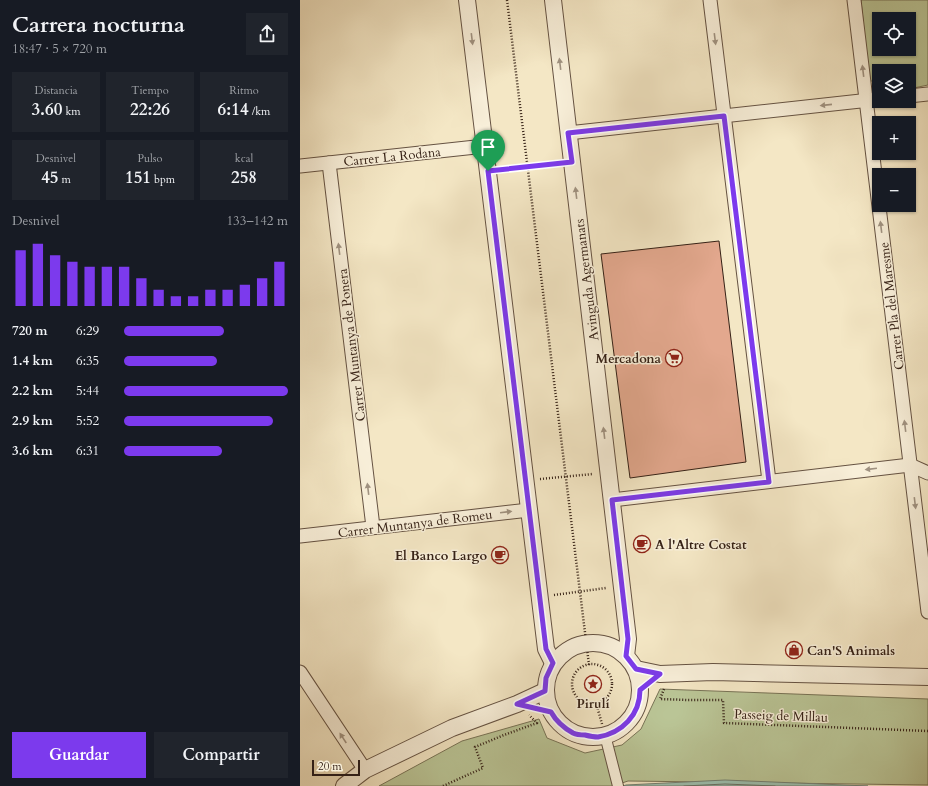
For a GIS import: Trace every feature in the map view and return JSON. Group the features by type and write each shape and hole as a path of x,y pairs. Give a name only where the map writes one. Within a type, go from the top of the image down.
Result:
{"street":[{"path":"467,0 546,649 553,663"},
{"name":"Avinguda Agermanats","path":"553,0 628,639 626,656"},
{"path":"710,0 769,482"},
{"name":"Carrer Pla del Maresme","path":"854,0 872,95"},
{"path":"916,95 928,94"},
{"path":"568,133 872,100"},
{"name":"Carrer Pla del Maresme","path":"874,108 910,465 928,612"},
{"name":"Carrer La Rodana","path":"300,166 485,146"},
{"name":"Carrer Muntanya de Ponera","path":"329,163 373,527"},
{"path":"612,500 910,465 928,473"},
{"name":"Carrer Muntanya de Romeu","path":"300,536 529,510"},
{"path":"594,642 614,647 626,656 636,669 639,676 640,686 638,703 630,719 617,730 597,737 574,734 557,721 548,707 545,691 546,678 553,663 570,648 594,642"},
{"path":"636,669 665,674 712,672 928,677"},
{"path":"300,672 365,770"},
{"path":"640,690 665,674"},
{"path":"344,786 365,770 452,728 517,704 545,691"},
{"path":"517,704 551,712"},
{"path":"604,735 618,786"}],"path":[{"path":"507,0 589,665"},
{"path":"488,171 572,162"},
{"path":"526,481 608,472"},
{"path":"540,597 622,586"},
{"path":"593,664 600,666 605,670 609,675 611,682 609,694 604,699 596,703 585,703 575,695 572,689 573,677 576,672 581,668 593,664"},
{"name":"Passeig de Millau","path":"665,674 660,699 723,700 724,723 928,731"},
{"path":"596,703 604,735"},
{"path":"443,786 483,768 475,747 537,724 517,704"}],"shaded area":[{"path":"861,0 928,0 928,85 916,88 916,64 872,64 872,81 869,79"},
{"path":"660,689 928,699 928,785 628,781 613,786 379,786 462,741 539,719 547,738 585,753 622,745 641,729"}],"water":[{"path":"725,780 868,786 623,786"}],"building":[{"name":"Mercadona","path":"719,241 746,462 630,478 601,254"}],"place":[{"name":"Mercadona","path":"674,358"},
{"name":"A l'Altre Costat","path":"642,544"},
{"name":"El Banco Largo","path":"500,555"},
{"name":"Can'S Animals","path":"794,650"},
{"name":"Pirulí","path":"593,684"}],"route":[{"path":"724,116 769,482 612,500 628,639 626,656 636,669 660,674 640,690 638,703 630,719 617,730 597,737 574,734 557,721 551,712 517,704 545,691 546,678 553,663 546,649 488,171 572,162 568,133 724,116"}]}
